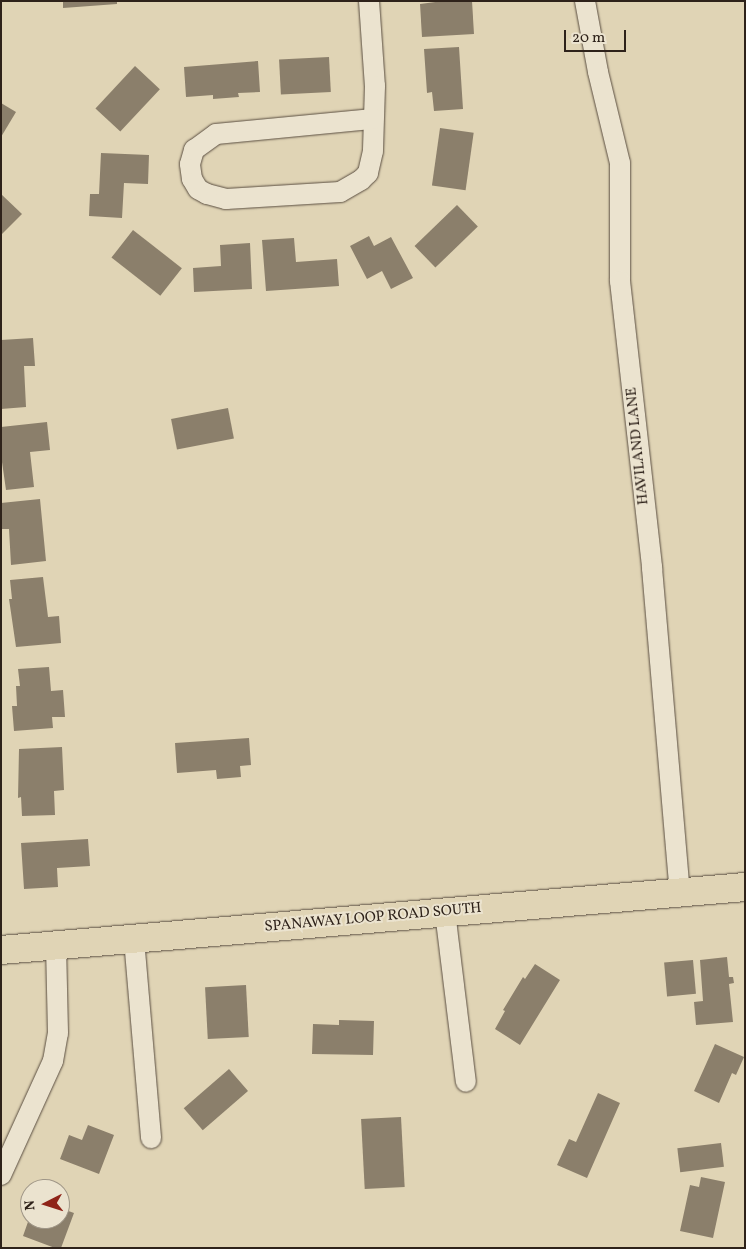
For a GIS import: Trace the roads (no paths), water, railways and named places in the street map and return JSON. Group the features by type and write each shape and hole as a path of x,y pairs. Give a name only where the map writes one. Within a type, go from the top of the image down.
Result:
{"main road":[{"name":"SPANAWAY LOOP ROAD SOUTH","path":"1,950 745,886"}],"street":[{"path":"369,1 375,86 373,151 368,172 352,187 340,192 226,199 198,189 192,178 190,164 194,150 216,134 357,122 373,118"},
{"name":"HAVILAND LANE","path":"585,1 598,72 620,163 620,281 652,568 680,893"},
{"path":"445,912 466,1082"},
{"path":"134,939 150,1138"},
{"path":"1,1175 53,1061 58,1033 56,946"}]}
